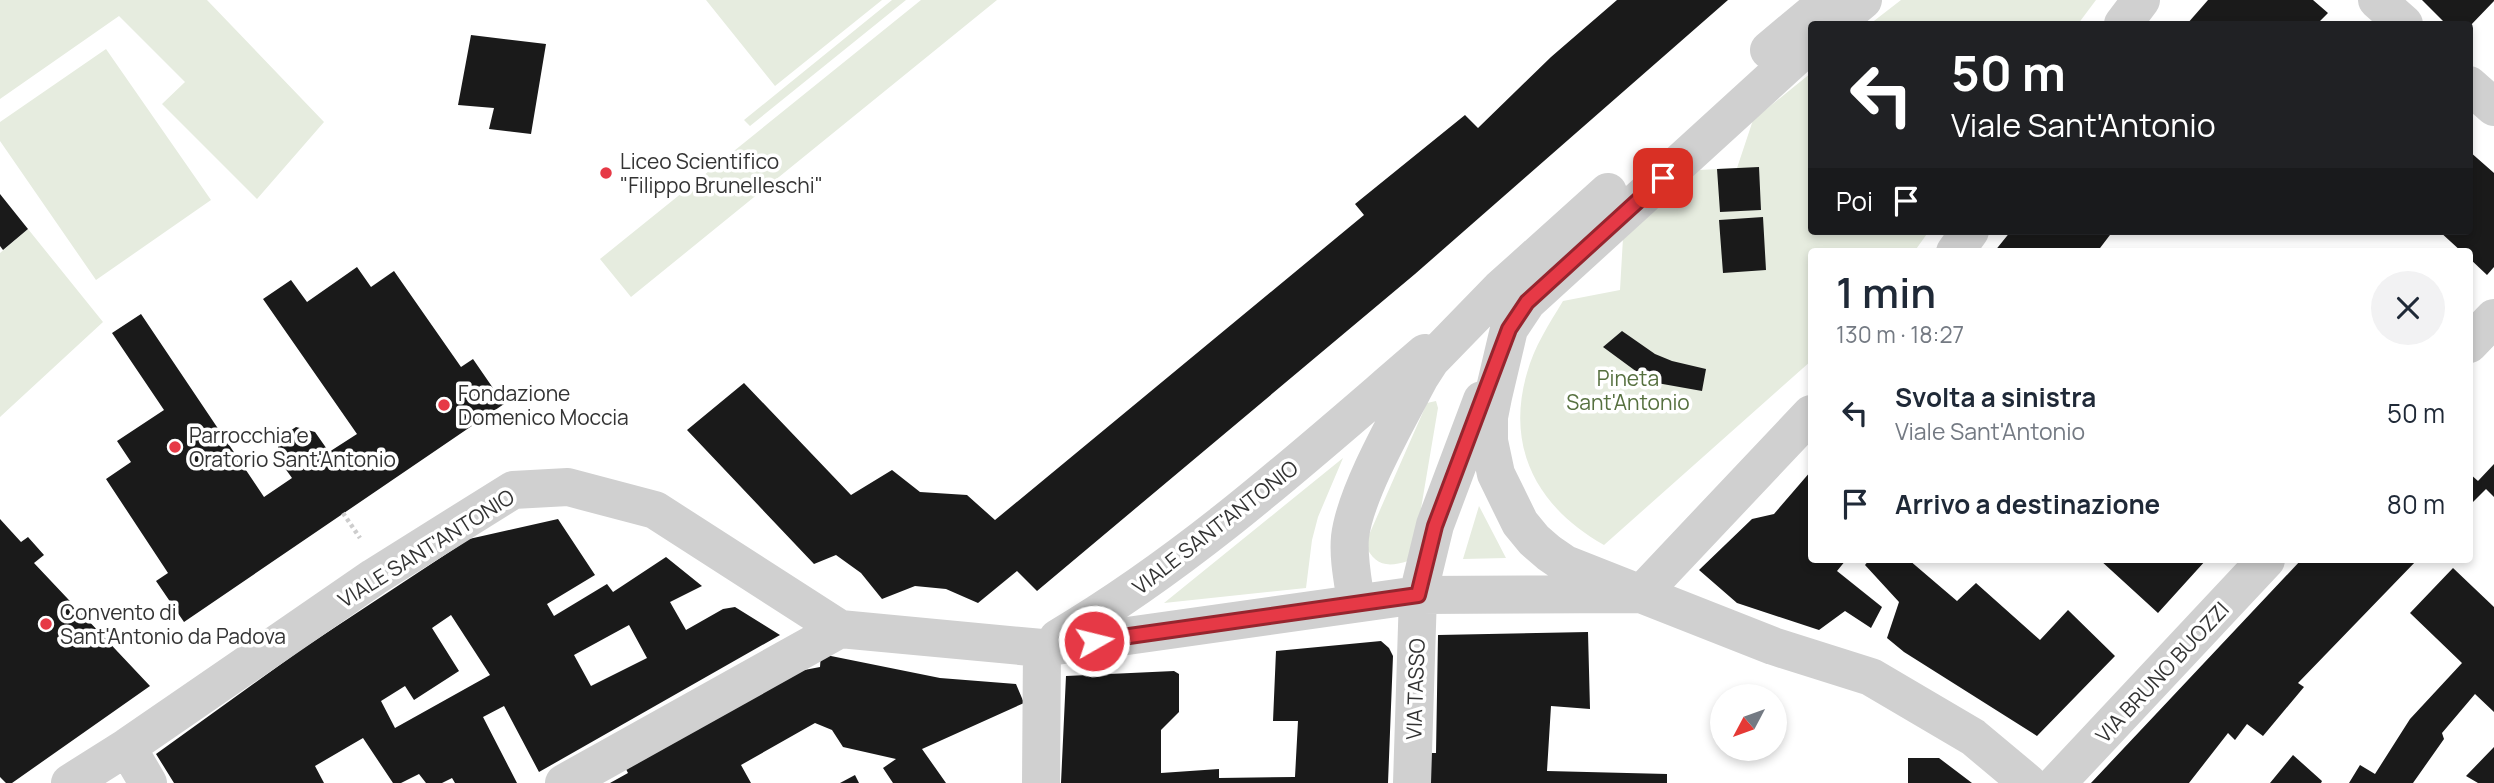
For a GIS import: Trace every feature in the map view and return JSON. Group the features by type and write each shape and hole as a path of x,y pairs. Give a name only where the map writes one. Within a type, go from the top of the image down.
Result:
{"street":[{"name":"VIALE SANT'ANTONIO","path":"70,783 374,578 513,490 568,488 655,510 841,629 1042,648 1115,605 1208,538 1500,289 1733,81 1829,0"},
{"path":"1838,21 1863,0"},
{"path":"2125,21 2141,0"},
{"path":"2377,0 2401,21"},
{"path":"1418,595 1435,526 1509,329 1527,302 1808,46"},
{"path":"2473,89 2494,107"},
{"name":"VIALE SANT'ANTONIO","path":"1356,602 1350,540 1352,526 1368,483 1431,360 1500,289"},
{"path":"2473,340 2494,318"},
{"path":"1509,329 1489,417 1489,441 1496,474 1509,503 1534,540 1565,564 1773,646 1871,677 1973,737 2028,783"},
{"path":"1041,783 1042,648 1418,595 1641,594 1808,417"},
{"name":"VIA BRUNO BUOZZI","path":"2057,783 2263,563"},
{"name":"VIA TASSO","path":"1412,783 1418,595"},
{"path":"564,783 841,629"},
{"path":"127,747 148,783"}],"path":[{"path":"343,513 364,545"}],"green space":[{"path":"0,0 207,0 324,122 257,199 162,104 185,82 119,16 0,99"},
{"path":"706,0 882,0 775,86"},
{"path":"892,0 906,0 750,126 744,120"},
{"path":"921,0 997,0 631,297 600,259"},
{"path":"1901,0 2096,0 2080,21 1874,21"},
{"path":"106,49 211,200 96,280 0,141 0,122"},
{"name":"Pineta Sant'Antonio","path":"1808,75 1808,235 1926,235 1917,248 1808,248 1808,364 1604,545 1561,513 1532,473 1524,451 1520,426 1521,400 1527,373 1542,336 1563,301 1620,290 1623,238 1699,170 1737,168 1753,120"},
{"path":"28,229 103,322 0,417 0,253"},
{"path":"1436,401 1438,408 1414,550 1408,561 1382,563 1372,556 1365,544 1427,403"},
{"path":"1343,458 1318,517 1306,588 1164,603"},
{"path":"1479,506 1506,558 1463,559"}],"building":[{"path":"1617,0 1728,0 1415,274 1037,591 1017,571 978,603 946,589 915,586 882,599 861,573 836,555 814,564 687,430 744,383 851,495 892,470 920,492 967,495 995,520 1364,215 1355,204 1465,115 1478,128 1551,57"},
{"path":"2208,0 2313,0 2328,13 2320,21 2190,21"},
{"path":"2422,0 2494,0 2473,23 2443,21"},
{"path":"471,35 546,44 531,134 489,129 494,108 458,105"},
{"path":"2473,155 2494,173 2494,267 2487,275 2473,262 2473,248 2458,248 2443,235 2473,235"},
{"path":"1759,167 1761,210 1720,212 1717,169"},
{"path":"0,194 28,229 3,250 0,246"},
{"path":"1763,217 1766,270 1723,273 1719,220"},
{"path":"2008,235 2110,235 2100,248 1997,248"},
{"name":"Parrocchia e Oratorio Sant'Antonio","path":"357,267 371,287 394,271 461,367 473,359 504,404 184,622 156,581 168,573 106,479 131,462 117,441 164,410 112,333 141,314 264,497 292,478 277,457 279,438 296,427 315,432 329,452 357,434 263,299 291,280 307,302"},
{"path":"1622,331 1655,354 1706,369 1702,391 1657,383 1603,347"},
{"path":"2494,464 2494,497 2486,489 2473,502 2473,477 2478,481"},
{"path":"1808,474 1808,563 1844,563 1837,571 1882,607 1871,628 1845,611 1819,630 1737,603 1699,570 1752,519 1774,514"},
{"name":"Convento di Sant'Antonio da Padova","path":"0,519 21,542 28,537 44,555 34,563 150,686 12,783 6,783 0,777"},
{"path":"558,519 595,575 547,604 554,616 607,584 613,592 666,557 702,586 670,602 686,630 723,609 735,607 780,635 539,772 504,706 483,717 517,783 455,783 452,778 442,783 426,783 419,774 401,783 393,783 363,738 315,766 324,783 174,783 156,754 302,649 469,539","holes":["451,615 490,675 395,728 381,701 405,686 414,700 459,671 432,628","629,625 647,658 591,686 574,655"]},
{"path":"1913,563 1957,601 1976,583 2040,640 2068,610 2115,656 2037,736 1904,652 1887,638 1899,602 1865,565"},
{"path":"2103,563 2203,563 2158,613"},
{"path":"2298,563 2414,563 2298,683 2304,687 2263,736 2247,724 2235,740 2228,733 2189,783 2091,783"},
{"path":"2453,568 2494,607 2494,712 2475,694 2442,733 2444,739 2413,783 2349,783 2360,765 2375,774 2410,719 2462,663 2410,613"},
{"path":"1588,632 1590,709 1551,706 1547,771 1667,774 1667,783 1427,783 1428,753 1436,753 1438,635"},
{"path":"1381,641 1393,656 1388,783 1061,783 1066,676 1174,671 1179,674 1179,712 1161,730 1161,773 1219,769 1219,778 1295,777 1298,721 1273,721 1276,651"},
{"path":"821,654 940,678 1016,684 1024,703 922,749 946,783 893,783 883,768 896,759 843,747 832,730 815,723 741,765 751,783 610,783 628,773 623,763 794,672 820,667"},
{"path":"2494,747 2494,783 2478,783 2466,776"},
{"path":"2293,755 2322,781 2321,783 2270,783"},
{"path":"1908,758 1939,758 1972,783 1908,783"},
{"path":"855,775 859,783 840,783"}],"place":[{"name":"Liceo Scientifico \"Filippo Brunelleschi\"","path":"606,173"},
{"name":"Fondazione Domenico Moccia","path":"444,405"},
{"name":"Parrocchia e Oratorio Sant'Antonio","path":"175,447"},
{"name":"Convento di Sant'Antonio da Padova","path":"46,624"}],"route":[{"path":"1094,641 1418,595 1435,526 1509,329 1527,302 1663,178"}]}
